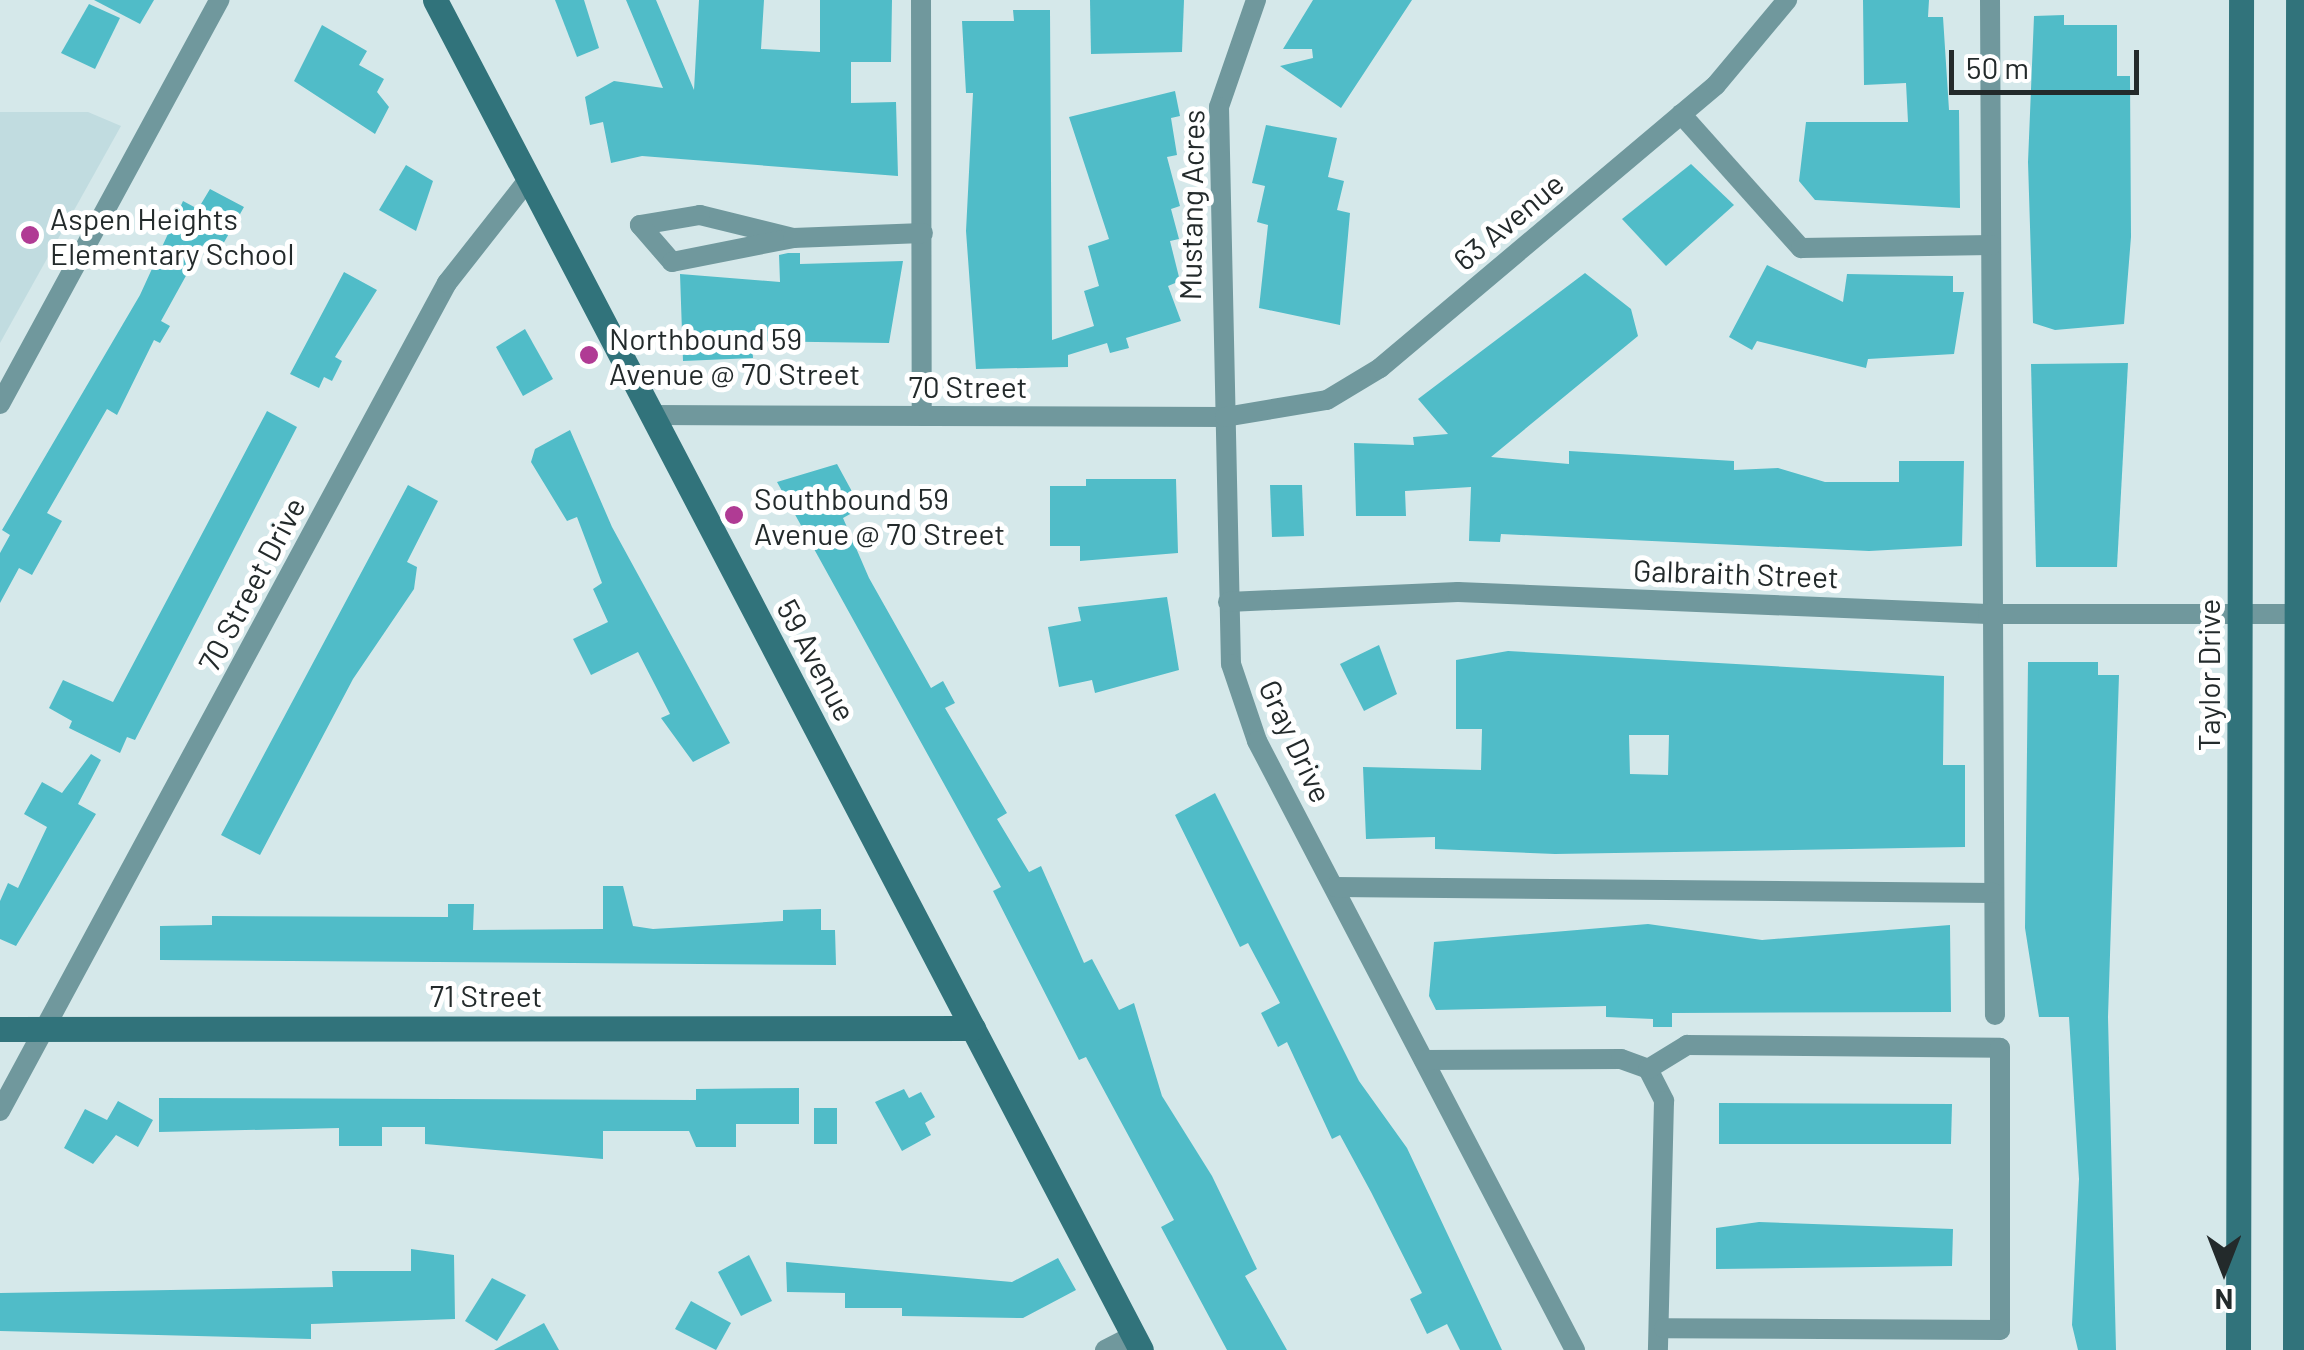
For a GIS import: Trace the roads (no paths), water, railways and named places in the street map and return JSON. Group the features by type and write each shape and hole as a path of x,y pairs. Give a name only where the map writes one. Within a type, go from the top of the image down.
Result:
{"main road":[{"name":"59 Avenue","path":"436,0 1138,1343"},
{"name":"Taylor Drive","path":"2238,1350 2241,0"},
{"path":"2295,1350 2300,614 2298,0"},
{"name":"71 Street","path":"0,1029 973,1028"}],"street":[{"path":"0,404 219,0"},
{"path":"922,0 922,416"},
{"name":"Mustang Acres","path":"1225,417 1219,107 1256,0"},
{"name":"63 Avenue","path":"1225,417 1300,408 1352,388 1750,53 1788,0"},
{"path":"1990,0 1988,614 1995,1015"},
{"path":"1681,114 1801,248 1991,244"},
{"name":"70 Street Drive","path":"0,1111 448,283 528,180"},
{"path":"793,238 700,215 640,225 672,262 793,238 922,233"},
{"name":"70 Street","path":"652,415 1225,417"},
{"name":"Gray Drive","path":"1225,417 1231,664 1247,720 1575,1350"},
{"name":"Galbraith Street","path":"1228,602 1458,592 1988,614 2300,614"},
{"path":"1335,887 1994,893"},
{"path":"1648,1069 1687,1046 2000,1048 2000,1330 1664,1328"},
{"path":"1424,1060 1621,1058 1648,1069 1664,1101 1664,1328 1658,1350"},
{"path":"1105,1350 1138,1343"}],"place":[{"name":"Aspen Heights Elementary School","path":"30,235"},
{"name":"Northbound 59 Avenue @ 70 Street","path":"589,355"},
{"name":"Southbound 59 Avenue @ 70 Street","path":"734,515"}]}
